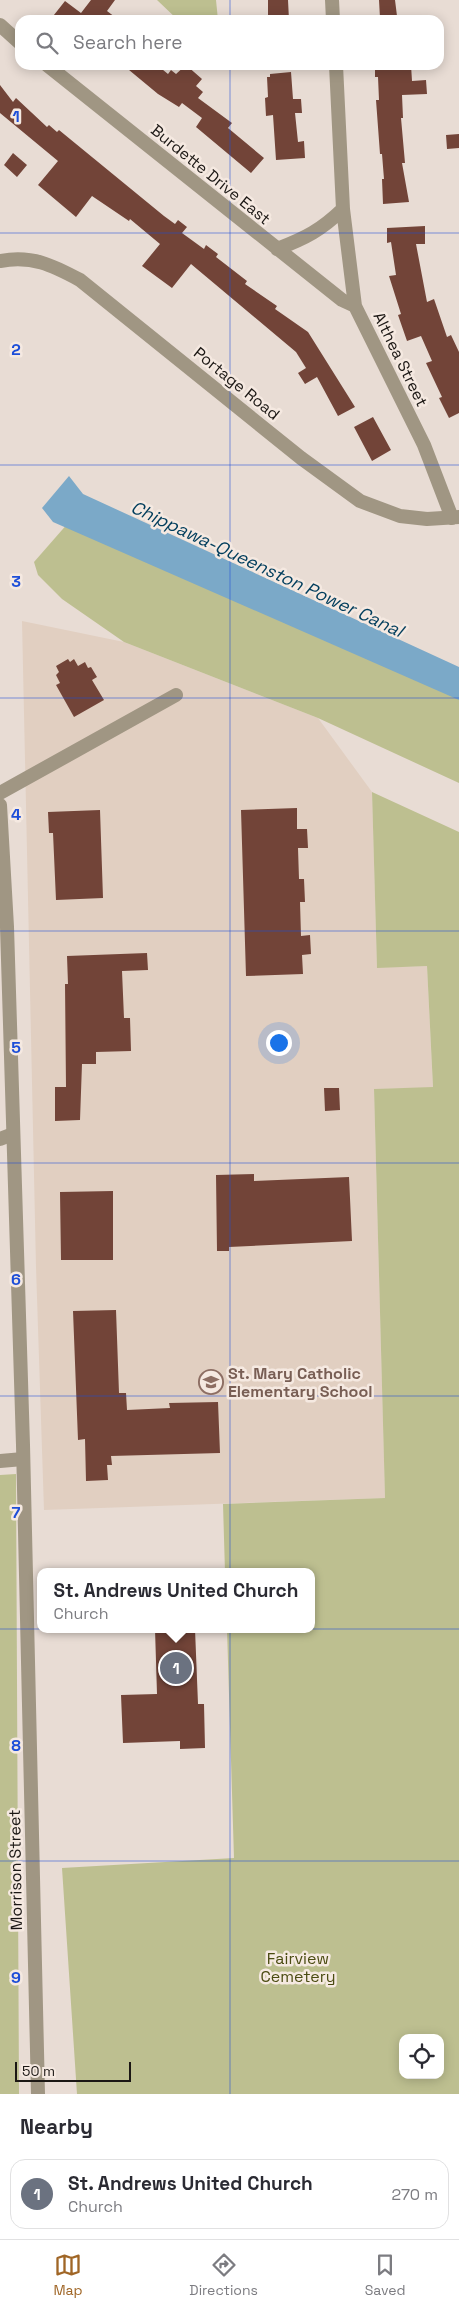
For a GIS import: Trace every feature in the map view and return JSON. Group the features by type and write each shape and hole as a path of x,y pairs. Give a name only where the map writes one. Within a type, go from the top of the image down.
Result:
{"street":[{"path":"332,0 333,15"},
{"path":"0,25 15,38"},
{"name":"Burdette Drive East","path":"53,70 342,300 355,306"},
{"name":"Althea Street","path":"336,70 343,208 355,306 424,445 456,517"},
{"path":"278,249 311,236 327,224 343,208"},
{"name":"Portage Road","path":"0,261 17,258 51,264 80,280 301,458 360,501 400,516 427,519 456,517"},
{"path":"0,793 176,696"},
{"name":"Morrison Street","path":"0,805 7,927 7,1137 23,1460 38,2094"},
{"path":"0,1461 23,1460"}],"shaded area":[{"path":"22,621 124,642 318,718 372,792 377,967 427,966 433,1088 374,1089 385,1498 44,1510 36,1267"}],"green space":[{"path":"157,0 216,0 218,15 173,15"},
{"path":"76,514 459,691 459,783 318,718 124,642 62,599 38,575 34,562"},
{"name":"Fairview Cemetery","path":"372,792 459,832 459,2094 77,2094 62,1868 234,1858 227,1633 315,1633 315,1568 225,1568 223,1504 385,1498 374,1089 433,1087 427,966 377,968"},
{"path":"16,1474 19,2094 0,2094 0,1475"}],"water":[{"name":"Chippawa-Queenston Power Canal","path":"69,476 83,494 459,667 459,700 53,522 42,508"}],"building":[{"path":"91,0 115,0 107,11 112,15 54,15 65,1 81,13"},
{"path":"268,0 288,0 289,15 268,15"},
{"path":"379,0 395,0 397,15 380,15"},
{"path":"129,70 163,70 168,74 171,70 176,74 180,70 192,70 202,79 196,86 203,92 198,98 232,123 228,128 264,158 251,173 196,127 202,118 182,103 179,107 158,94"},
{"path":"375,70 411,70 412,81 426,80 427,94 402,95 403,118 401,118 405,163 402,163 409,202 383,204 382,179 384,179 376,100 379,100 378,77 375,77"},
{"path":"291,72 293,99 301,99 302,113 295,113 298,142 304,141 305,158 276,160 273,115 266,116 265,98 268,97 267,77 270,77 270,74"},
{"path":"0,85 13,102 16,98 47,127 49,125 57,132 59,130 164,216 175,224 178,220 187,227 182,233 204,249 206,245 218,254 216,257 247,281 245,284 277,306 275,309 308,332 355,407 338,416 317,377 305,384 298,373 306,368 296,352 191,264 172,288 142,266 160,244 130,219 129,221 92,196 76,217 38,185 58,161 0,113"},
{"path":"459,134 459,148 447,149 446,135"},
{"path":"13,153 27,165 17,177 4,165"},
{"path":"425,226 425,244 416,244 427,302 434,299 447,337 451,335 459,352 459,413 449,418 439,398 442,397 426,363 432,361 421,336 407,341 398,315 401,314 389,276 396,275 391,242 387,243 387,228"},
{"path":"373,417 391,450 372,461 354,427"},
{"path":"68,659 70,662 74,659 78,666 85,662 88,668 91,667 97,677 92,680 104,700 74,717 56,685 60,683 56,675 59,672 56,666"},
{"path":"297,808 297,829 307,829 308,848 298,848 299,879 304,879 305,902 300,902 301,936 310,935 311,954 302,955 303,974 246,976 241,810"},
{"path":"100,810 103,898 56,900 53,833 49,833 48,812"},
{"path":"147,953 148,970 122,971 124,1018 130,1018 131,1051 96,1052 96,1064 82,1064 80,1120 55,1121 55,1087 66,1087 65,984 68,984 67,956"},
{"path":"272,1037 288,1037 288,1051 272,1051"},
{"path":"324,1088 339,1088 340,1110 325,1111"},
{"path":"254,1174 254,1181 349,1177 352,1241 229,1247 229,1251 217,1251 216,1175"},
{"path":"113,1191 113,1260 61,1260 60,1192"},
{"path":"116,1310 119,1393 126,1393 127,1410 170,1408 169,1403 218,1402 220,1453 111,1456 112,1465 107,1465 108,1480 86,1481 85,1439 78,1440 73,1311"},
{"path":"155,1633 195,1633 198,1704 204,1704 205,1748 180,1749 180,1741 123,1743 121,1695 157,1694"}],"place":[{"name":"St. Mary Catholic Elementary School","path":"211,1382"},
{"name":"St. Andrews United Church","path":"176,1668"}]}
